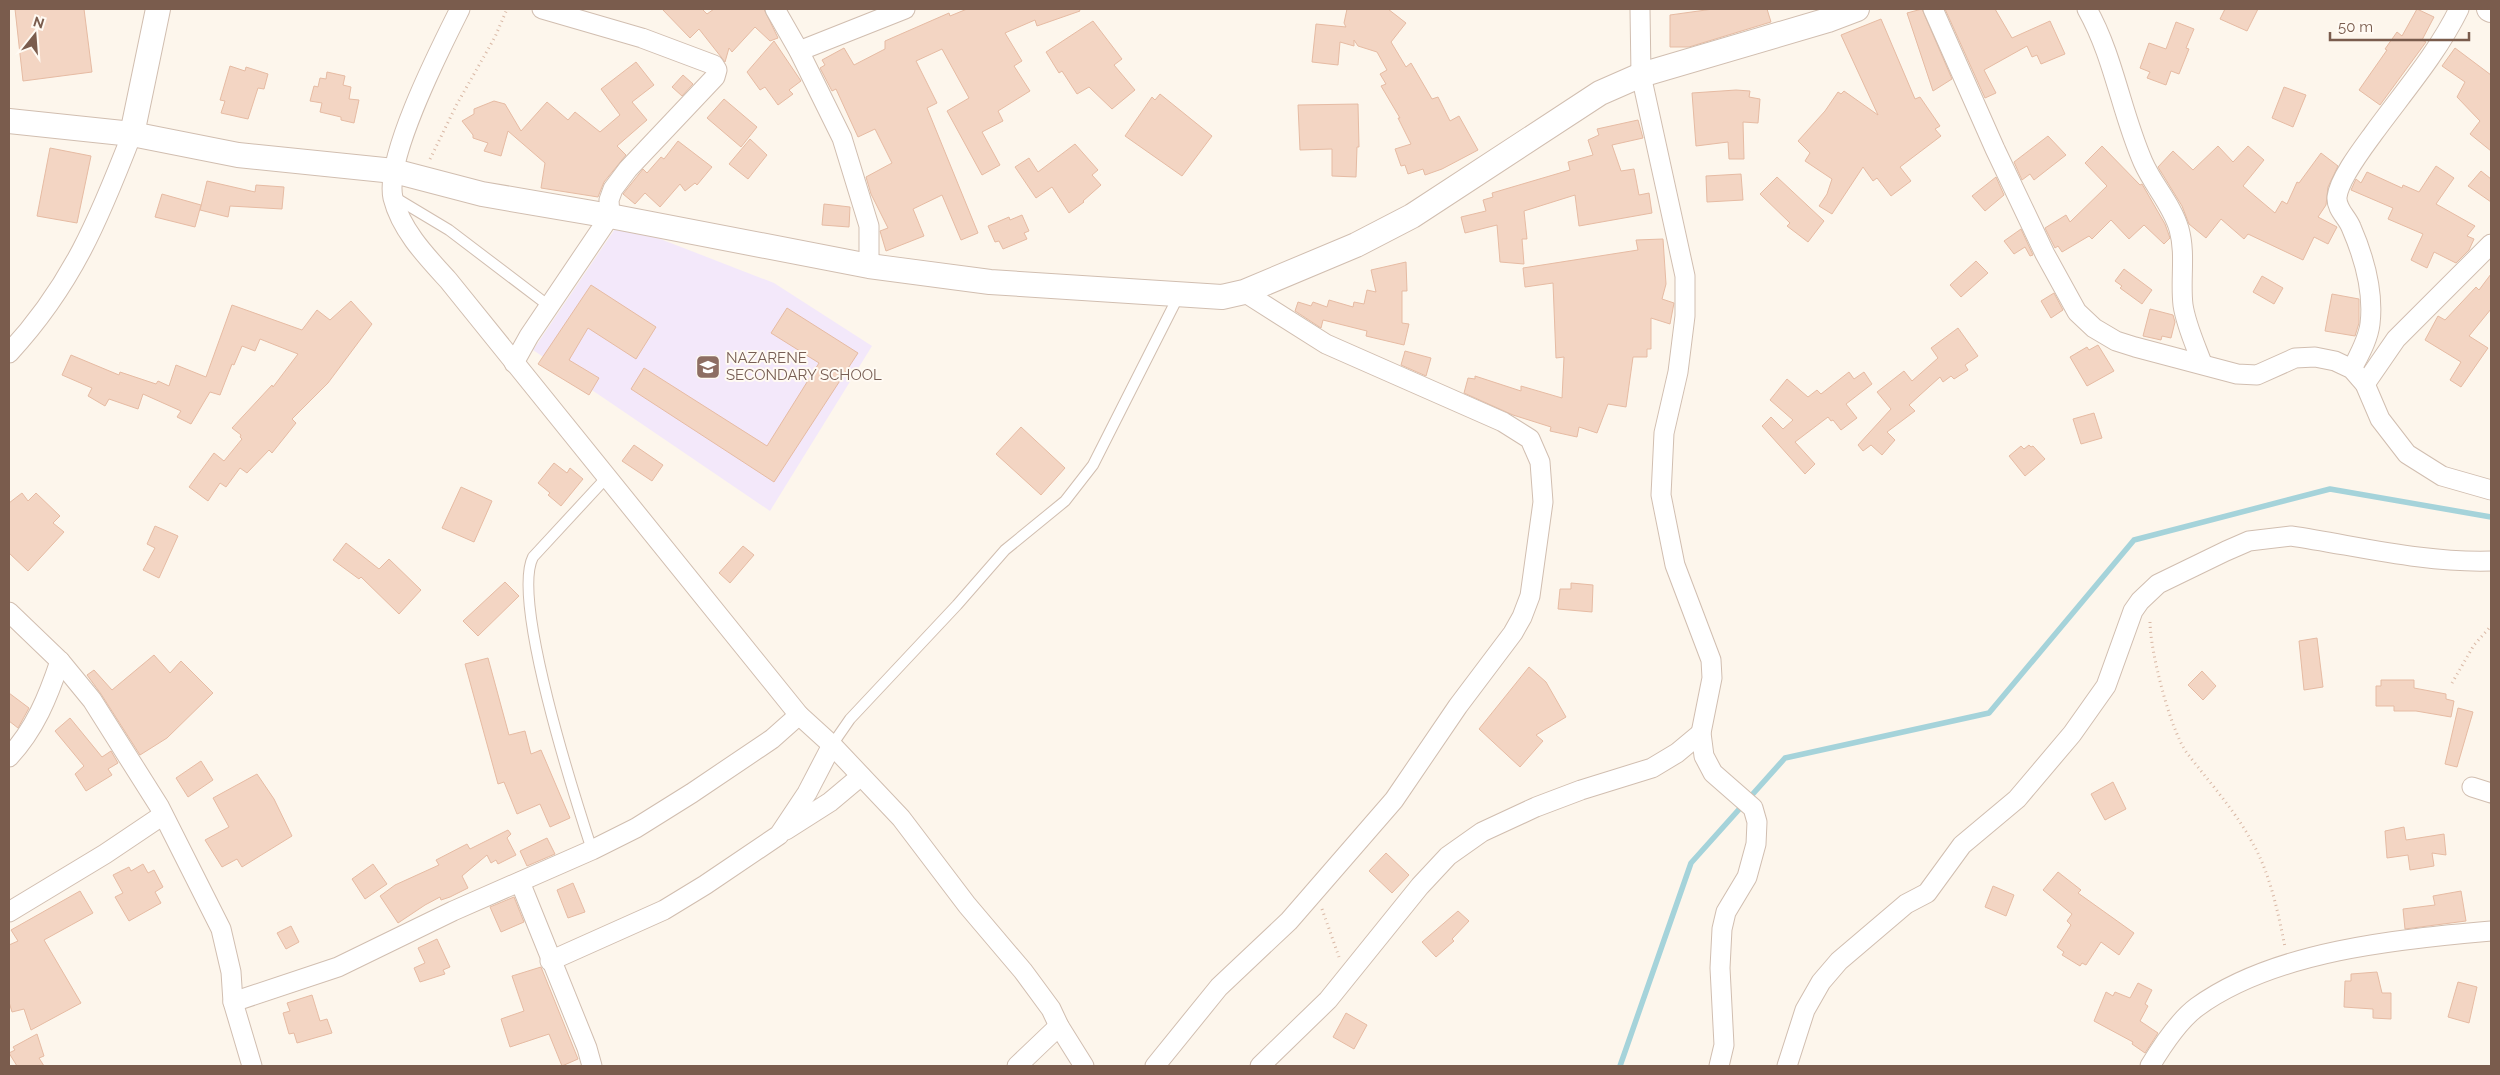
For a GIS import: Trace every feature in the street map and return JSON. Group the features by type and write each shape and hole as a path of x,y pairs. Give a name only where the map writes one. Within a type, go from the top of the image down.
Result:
{"street":[{"path":"9,353 66,282 102,212 132,134 158,9"},
{"path":"460,9 429,72 407,125 394,171 393,196 403,222 419,247 799,715 832,745 901,818 967,905 1023,971 1051,1009 1059,1026 1084,1066"},
{"path":"514,363 549,306 610,216 609,200 613,189 628,169 715,77 717,70 714,64 688,54 542,9"},
{"path":"775,9 799,51 838,130 869,226 868,266"},
{"path":"799,51 906,9"},
{"path":"1640,9 1641,75 1685,276 1685,316 1678,372 1664,433 1661,495 1675,565 1710,660 1712,678 1700,732 1706,764 1719,779 1753,808 1757,822 1756,844 1747,877 1726,912 1722,929 1720,968 1724,1045 1719,1066"},
{"path":"9,121 132,134 238,155 394,171 482,194 610,216 868,266 990,282 1222,297 1244,292 1356,245 1412,216 1558,118 1600,93 1641,75 1828,20 1857,9"},
{"path":"1933,9 1995,149 2045,254 2077,312 2094,328 2116,341 2237,374 2257,375 2296,358 2316,357 2335,361 2352,369 2365,384 2380,419 2407,454 2442,476 2491,490"},
{"path":"2087,9 2110,58 2127,119 2144,163 2175,218 2179,230 2183,243 2183,306 2202,363"},
{"path":"2352,369 2365,344 2370,324 2370,294 2358,244 2349,222 2339,208 2338,190 2362,150 2447,30 2459,9"},
{"path":"2365,384 2396,339 2491,244"},
{"path":"1155,1066 1219,987 1311,897 1394,800 1458,706 1513,634 1522,618 1530,596 1543,502 1540,462 1530,439 1503,422 1326,344 1244,292"},
{"path":"1787,1066 1805,1010 1822,982 1839,961 1906,904 1927,893 1962,845 2000,815 2033,782 2098,701 2112,673 2133,611 2140,601 2158,584 2249,541 2272,537 2291,536 2424,558 2460,562 2491,561"},
{"path":"9,612 60,661 92,700 154,797 221,929 231,972 233,1002 252,1066"},
{"path":"9,757 34,726 60,661"},
{"path":"233,1002 338,968 402,935 592,850 636,828 692,794 772,739 799,715"},
{"path":"1260,1066 1310,1019 1395,920 1420,886 1448,856 1482,832 1536,807 1581,790 1652,768 1677,753 1700,732"},
{"path":"779,835 807,793 832,745"},
{"path":"550,960 664,910 706,885 830,802 861,776"},
{"path":"2472,787 2491,793"},
{"path":"9,912 105,854 163,815"},
{"path":"520,882 587,1048 592,1066"},
{"path":"2150,1066 2172,1034 2196,1008 2233,986 2288,965 2345,950 2491,931"},
{"path":"1018,1066 1059,1026"}],"lane":[{"path":"393,196 449,230 549,306"},
{"path":"832,745 850,719 958,605 1006,550 1065,501 1093,465 1179,294"},
{"path":"592,850 563,760 540,668 531,612 528,566 533,557 606,477"}],"path":[{"path":"425,178 435,145 496,38 507,9"},
{"path":"2152,615 2150,634 2160,682 2182,743 2254,844 2276,907 2288,965"},
{"path":"2452,684 2474,645 2491,626"},
{"path":"1311,897 1324,912 1346,977"}],"shaded area":[{"name":"NAZARENE SECONDARY SCHOOL","path":"619,223 774,283 872,346 770,511 533,350"}],"building":[{"path":"15,9 84,9 92,72 23,81"},
{"path":"662,9 702,9 707,14 714,9 764,9 778,38 770,41 755,27 732,52 729,48 725,62 699,29 690,38"},
{"path":"967,9 1079,9 1080,11 1037,26 1035,20 1005,33 1022,61 1014,66 1030,91 998,111 1003,121 982,132 1000,165 982,175 947,111 969,98 942,49 916,61 937,103 927,108 978,233 961,240 942,195 913,209 924,236 886,251 880,231 888,228 871,194 866,177 892,163 875,129 858,137 836,89 832,91 820,68 825,65 822,60 844,48 854,65 885,49 885,41 949,13 950,16"},
{"path":"1347,9 1388,9 1406,23 1391,42 1406,67 1411,63 1432,99 1438,97 1450,121 1459,116 1478,150 1442,169 1425,175 1423,169 1408,174 1405,165 1401,166 1395,149 1411,144 1398,118 1400,118 1381,86 1386,84 1380,74 1387,70 1377,52 1358,46 1354,40 1354,46 1340,42 1338,65 1312,62 1316,24 1346,27 1344,23"},
{"path":"1713,9 1767,9 1771,22 1689,47 1670,47 1670,15"},
{"path":"1922,9 1952,79 1933,91 1907,13"},
{"path":"1945,9 1995,9 2012,38 2050,21 2065,54 2041,64 2037,55 2032,57 2027,46 1984,70 1996,93 1985,98"},
{"path":"2225,9 2258,9 2247,31 2220,19"},
{"path":"2417,9 2434,17 2422,40 2426,42 2380,105 2359,90 2397,32 2402,36"},
{"path":"1881,19 1915,99 1920,97 1940,126 1935,129 1941,136 1900,167 1911,181 1891,196 1877,178 1873,181 1863,167 1832,214 1819,206 1827,194 1832,179 1805,161 1810,153 1798,141 1825,111 1838,92 1841,94 1844,91 1878,115 1841,35"},
{"path":"1093,21 1122,59 1114,65 1135,90 1112,109 1089,87 1077,94 1062,71 1059,73 1046,52"},
{"path":"2176,22 2194,29 2186,48 2189,49 2179,74 2171,71 2166,85 2147,78 2150,72 2140,68 2149,43 2166,49"},
{"path":"774,41 801,81 789,90 793,94 778,105 765,87 760,90 747,72"},
{"path":"2455,48 2491,75 2491,151 2470,134 2480,121 2457,97 2465,82 2442,66"},
{"path":"636,62 654,85 632,102 647,120 617,146 626,155 604,182 598,197 541,188 545,163 508,131 501,156 484,151 488,143 473,138 473,135 462,121 474,114 474,109 494,101 505,104 521,131 547,102 568,120 575,112 600,132 620,115 601,89"},
{"path":"230,66 245,71 246,67 268,74 264,89 258,88 248,119 221,113 225,101 220,100"},
{"path":"327,72 345,76 343,85 351,87 349,99 359,100 354,123 341,120 341,117 320,112 322,103 310,101 314,86 318,87 320,78 326,79"},
{"path":"683,75 693,84 682,96 672,87"},
{"path":"2284,87 2306,95 2293,127 2272,118"},
{"path":"1750,91 1749,97 1760,99 1758,123 1743,122 1744,159 1729,159 1728,142 1696,146 1692,93"},
{"path":"1160,94 1212,136 1182,176 1125,136 1152,97 1155,100"},
{"path":"724,99 757,127 741,147 707,118"},
{"path":"1358,104 1359,147 1357,147 1356,177 1332,176 1332,149 1300,150 1298,105"},
{"path":"1638,120 1643,138 1612,145 1621,171 1634,169 1639,195 1649,193 1652,213 1579,226 1575,195 1524,211 1527,239 1522,239 1524,264 1500,262 1497,225 1465,233 1461,217 1486,211 1483,200 1493,197 1492,193 1570,170 1568,162 1593,155 1588,140 1599,135 1597,129"},
{"path":"2048,136 2066,155 2034,180 2030,174 2022,180 2014,162"},
{"path":"750,139 767,155 748,179 729,164"},
{"path":"678,141 712,167 697,185 695,183 685,191 680,184 660,207 645,193 635,204 623,194 643,169 647,173 661,157 664,159"},
{"path":"1075,144 1098,170 1092,175 1101,185 1084,202 1069,213 1052,187 1036,198 1015,167 1029,158 1038,172"},
{"path":"2102,146 2140,185 2142,184 2165,224 2170,238 2164,244 2144,225 2129,239 2111,220 2092,239 2089,236 2062,252 2058,246 2055,248 2045,228 2066,215 2070,222 2107,186 2085,163"},
{"path":"2218,146 2233,162 2248,146 2264,160 2243,186 2275,213 2282,201 2287,204 2297,182 2299,183 2321,153 2338,166 2328,187 2326,205 2318,217 2337,227 2328,244 2314,237 2303,260 2248,234 2244,239 2221,219 2206,238 2189,224 2182,206 2158,167 2173,151 2193,170"},
{"path":"50,148 91,156 77,223 37,216"},
{"path":"2436,166 2454,178 2436,204 2475,226 2467,236 2474,239 2469,250 2456,263 2434,252 2427,268 2411,260 2423,234 2388,219 2393,208 2351,190 2356,179 2361,183 2367,172 2402,188 2403,185 2419,192"},
{"path":"2481,171 2491,179 2491,202 2468,186"},
{"path":"1741,174 1743,200 1707,202 1706,176"},
{"path":"1777,177 1824,221 1808,242 1787,226 1790,223 1760,194"},
{"path":"1996,177 2004,195 1985,211 1972,196"},
{"path":"207,181 255,192 256,185 284,187 282,209 230,206 228,217 200,210"},
{"path":"162,194 201,205 195,227 155,217"},
{"path":"824,204 850,207 849,227 822,225"},
{"path":"1022,215 1029,231 1024,233 1027,239 1003,249 999,241 995,242 988,226 1009,217 1010,220"},
{"path":"2021,229 2033,255 2030,256 2025,247 2014,254 2004,241"},
{"path":"1663,239 1666,284 1662,299 1674,303 1670,324 1651,318 1651,349 1647,349 1647,357 1633,357 1626,407 1608,404 1597,433 1579,427 1577,437 1550,431 1551,427 1513,415 1464,393 1468,378 1475,379 1475,376 1521,391 1521,386 1562,398 1564,357 1556,358 1553,283 1525,287 1523,268 1638,250 1636,240"},
{"path":"1976,261 1988,273 1961,297 1950,285"},
{"path":"1406,262 1407,291 1402,291 1402,323 1409,324 1404,345 1366,336 1367,331 1323,320 1321,328 1295,311 1298,302 1311,306 1313,302 1327,307 1329,300 1353,307 1354,302 1364,304 1367,290 1376,292 1371,270"},
{"path":"2124,269 2152,290 2142,304 2120,288 2122,286 2115,281"},
{"path":"2491,274 2491,309 2469,336 2488,348 2461,387 2450,380 2461,362 2425,340 2438,316 2445,320 2476,287 2479,290"},
{"path":"2262,276 2283,288 2274,304 2253,292"},
{"path":"591,285 656,327 636,359 588,328 569,360 599,378 589,395 538,364"},
{"path":"2054,293 2063,310 2051,318 2041,301"},
{"path":"2332,294 2359,299 2359,323 2355,336 2325,331"},
{"path":"351,301 372,324 328,383 292,419 296,423 272,453 269,450 247,473 240,468 226,487 220,483 208,501 189,487 214,453 224,461 242,439 241,435 232,428 272,385 273,387 298,354 260,339 255,351 242,346 234,365 232,364 220,395 210,392 191,424 177,417 181,411 143,394 138,409 109,399 105,406 88,396 92,388 62,375 71,355 119,375 120,372 156,384 158,381 169,386 176,365 206,377 232,305 302,330 317,310 330,320"},
{"path":"787,308 858,353 774,482 631,389 644,368 767,446 819,363 771,333"},
{"path":"2150,309 2173,315 2175,322 2171,338 2162,336 2161,340 2143,336"},
{"path":"1958,328 1978,356 1965,365 1968,370 1954,379 1951,376 1943,382 1940,377 1909,405 1915,411 1887,432 1895,440 1882,455 1871,445 1863,451 1858,445 1891,409 1877,392 1904,371 1912,381 1938,358 1931,348"},
{"path":"2098,345 2114,371 2087,386 2070,357 2087,347 2089,350"},
{"path":"1405,351 1431,358 1426,376 1401,365"},
{"path":"1849,372 1854,379 1864,372 1872,384 1846,404 1857,418 1841,430 1828,417 1795,442 1815,464 1805,474 1762,426 1771,417 1783,429 1793,420 1770,400 1787,379 1808,397 1817,390 1821,394"},
{"path":"2094,413 2102,438 2081,444 2073,419"},
{"path":"1021,427 1065,468 1041,495 996,454"},
{"path":"634,445 663,465 652,481 622,461"},
{"path":"2029,445 2033,446 2045,459 2025,476 2009,456 2021,446 2024,449"},
{"path":"554,463 567,473 570,468 583,479 561,506 538,483"},
{"path":"461,487 492,501 474,542 442,528"},
{"path":"22,493 28,501 36,493 60,516 53,523 64,532 28,571 9,553 9,503"},
{"path":"155,526 178,536 159,578 143,570 155,548 147,544"},
{"path":"346,543 379,569 389,559 421,590 399,614 361,577 359,579 333,560"},
{"path":"743,546 754,555 730,583 719,573"},
{"path":"505,582 519,596 478,636 463,621"},
{"path":"1571,583 1593,585 1592,612 1558,609 1560,589 1571,589"},
{"path":"2317,638 2323,687 2304,690 2299,641"},
{"path":"154,655 170,673 181,661 213,693 167,738 140,755 87,675 94,670 112,690"},
{"path":"488,658 509,735 525,731 531,754 541,750 570,818 550,827 540,804 517,814 504,782 498,784 465,664"},
{"path":"1529,667 1546,682 1566,717 1536,735 1543,741 1520,767 1479,729"},
{"path":"2202,671 2216,686 2203,700 2188,685"},
{"path":"2381,680 2414,680 2414,688 2446,694 2446,699 2454,701 2451,717 2416,711 2394,711 2394,706 2376,706 2376,686 2381,686"},
{"path":"9,693 29,708 18,728 9,721"},
{"path":"2458,708 2473,712 2457,767 2445,764"},
{"path":"70,718 102,757 111,751 118,763 108,769 112,775 86,791 75,774 84,766 55,731"},
{"path":"201,761 213,780 188,797 176,778"},
{"path":"257,774 274,799 292,836 242,867 237,859 222,867 205,840 229,827 213,798"},
{"path":"2113,782 2126,809 2105,820 2091,794"},
{"path":"2404,827 2406,840 2444,834 2446,855 2432,853 2434,866 2410,870 2408,855 2387,858 2385,831"},
{"path":"508,830 511,834 507,838 516,855 498,864 496,860 491,863 487,855 462,876 468,888 441,900 440,897 398,923 380,896 395,885 439,865 436,860 467,844 470,849"},
{"path":"547,838 555,854 527,866 520,851"},
{"path":"1386,853 1409,875 1392,893 1369,871"},
{"path":"143,864 148,873 154,870 163,887 155,892 161,903 129,921 115,897 123,893 113,875 129,867 131,871"},
{"path":"373,864 387,884 365,899 352,879"},
{"path":"2058,872 2081,890 2078,893 2134,933 2119,955 2101,942 2086,965 2082,963 2080,966 2062,955 2064,952 2057,947 2071,925 2067,921 2072,914 2043,890"},
{"path":"573,883 585,912 568,918 557,890"},
{"path":"1993,886 2014,895 2006,916 1985,907"},
{"path":"80,891 93,913 44,940 81,1003 31,1030 24,1009 12,1012 9,1002 9,945 18,941 11,930"},
{"path":"2461,891 2466,921 2405,929 2403,909 2435,905 2433,896"},
{"path":"514,897 524,922 501,932 490,907"},
{"path":"1458,911 1469,921 1452,939 1454,941 1436,957 1422,942"},
{"path":"291,926 299,942 286,949 277,933"},
{"path":"437,939 450,967 443,970 445,974 420,982 414,968 425,963 418,948"},
{"path":"541,967 578,1059 562,1066 549,1034 510,1047 501,1019 524,1011 512,976"},
{"path":"2377,972 2382,993 2391,993 2391,1019 2373,1018 2373,1009 2344,1007 2345,981 2351,981 2351,974"},
{"path":"2458,982 2477,987 2469,1023 2448,1017"},
{"path":"2138,983 2152,990 2145,1004 2148,1006 2140,1021 2158,1033 2145,1053 2132,1044 2133,1042 2094,1021 2106,992 2113,996 2115,992 2130,998"},
{"path":"312,995 320,1021 327,1019 332,1033 297,1043 294,1033 289,1034 283,1013 290,1011 287,1003"},
{"path":"1346,1013 1367,1025 1354,1049 1333,1037"},
{"path":"37,1034 44,1056 39,1058 44,1066 17,1066 9,1053 15,1050 13,1047"}],"waterway":[{"path":"1620,1066 1691,863 1785,758 1989,713 2134,540 2330,489 2491,517"}],"place":[{"name":"NAZARENE SECONDARY SCHOOL","path":"708,367"}]}
